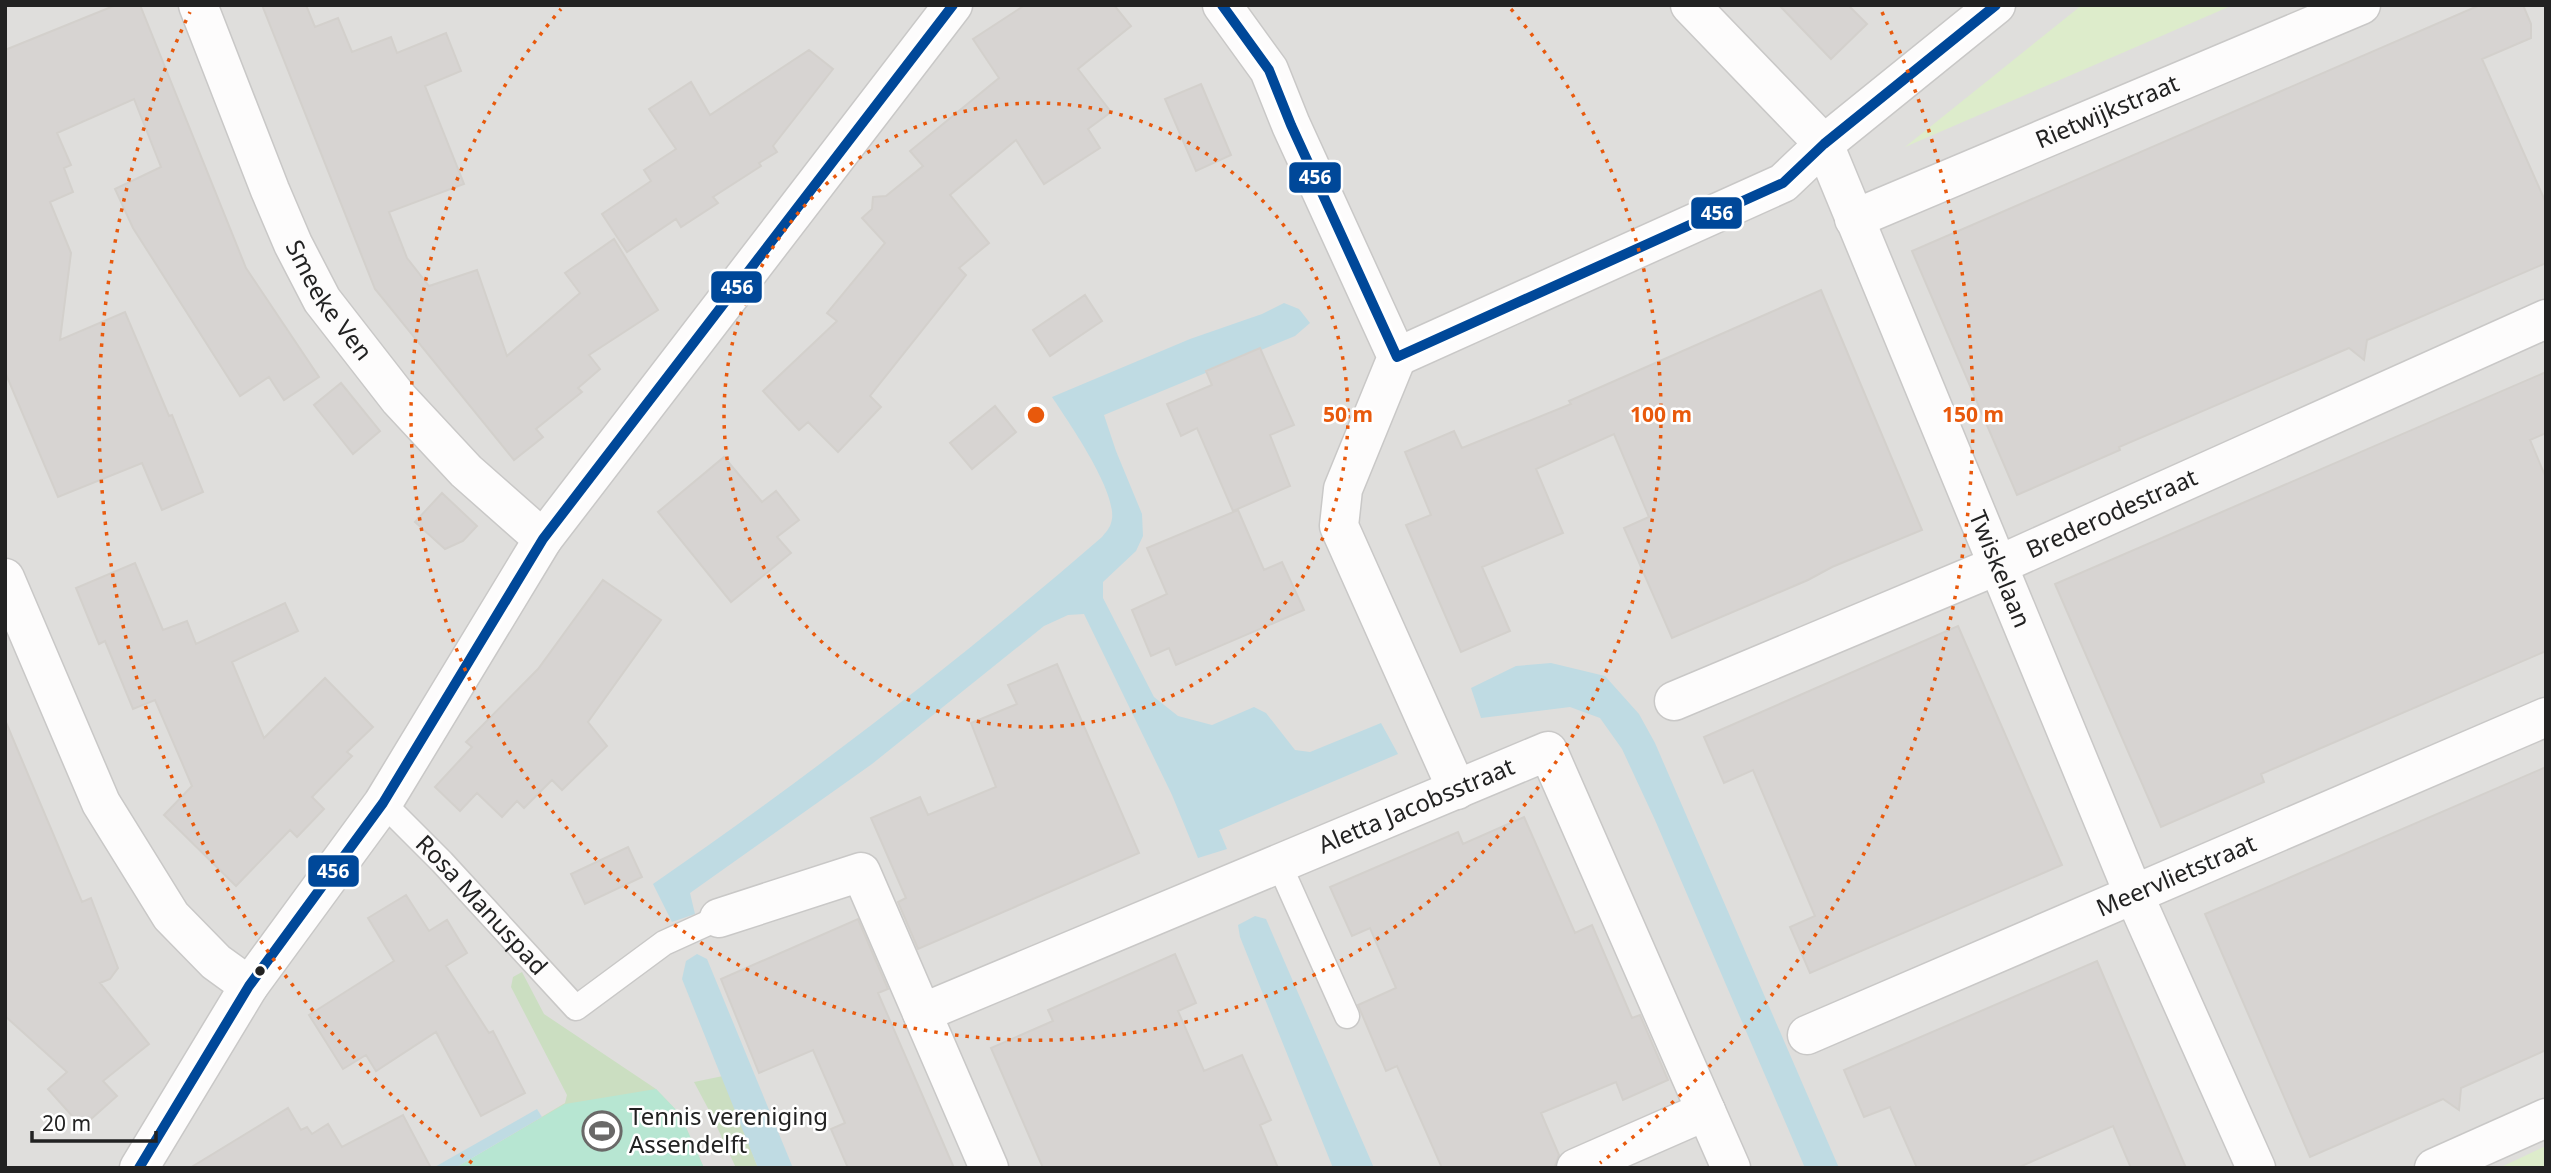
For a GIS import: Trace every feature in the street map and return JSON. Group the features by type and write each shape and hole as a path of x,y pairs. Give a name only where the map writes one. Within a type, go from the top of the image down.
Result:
{"street":[{"name":"Smeeke Ven","path":"198,5 270,190 293,244 322,300 409,409 466,471 543,539"},
{"path":"139,1168 249,986 383,803 543,539 953,5"},
{"path":"1222,5 1269,70 1397,357"},
{"name":"Twiskelaan","path":"1690,5 1824,144 2134,895 2256,1168"},
{"name":"Rietwijkstraat","path":"1854,219 2361,5"},
{"path":"1457,790 1339,526 1343,489 1397,357 1783,183 1824,144 1995,6"},
{"name":"Brederodestraat","path":"1674,702 1996,566 2546,319"},
{"path":"5,578 100,803 170,916 216,962 249,986"},
{"name":"Meervlietstraat","path":"1807,1035 2546,718"},
{"name":"Aletta Jacobsstraat","path":"922,1013 1548,751 1731,1168"},
{"path":"719,918 861,872 989,1168"},
{"path":"1576,1168 1706,1111"},
{"path":"2447,1165 2546,1118"}],"lane":[{"name":"Rosa Manuspad","path":"383,803 442,862 576,1008 664,943 719,918"},
{"path":"1279,864 1347,1016"}],"shaded area":[{"path":"5,5 2546,5 2546,1168 5,1168"}],"green space":[{"path":"2082,5 2233,5 1905,147"},
{"name":"Tennis vereniging Assendelft","path":"522,972 544,1014 656,1089 680,1114 704,1168 456,1168 565,1103 567,1095 511,987 513,977"},
{"path":"723,1076 758,1168 736,1168 694,1082"},
{"name":"Tennis vereniging Assendelft","path":"656,1089 680,1114 704,1168 455,1168 565,1104"},
{"path":"2546,1146 2546,1168 2499,1168"}],"water":[{"path":"1284,303 1299,309 1310,323 1295,336 1104,415 1142,514 1143,536 1136,551 1103,582 1103,598 1154,697 1178,716 1212,725 1254,707 1266,713 1295,750 1310,752 1381,723 1398,754 1219,830 1227,849 1198,858 1172,795 1084,614 1068,615 1044,626 872,764 690,893 695,914 672,922 653,884 769,802 882,716 1102,537 1111,523 1112,511 1108,495 1091,458 1052,397"},
{"path":"1551,663 1605,676 1639,714 1655,743 1839,1168 1805,1168 1655,820 1622,749 1600,718 1570,707 1481,718 1471,688 1516,666"},
{"path":"1255,916 1266,919 1374,1168 1333,1168 1240,937 1238,925"},
{"path":"697,954 707,959 793,1168 758,1168 682,979 686,961"},
{"path":"537,1109 542,1117 455,1168 433,1168"}],"building":[{"path":"116,5 140,5 246,268 319,377 284,400 269,377 240,396 133,228 115,189 161,167 134,99 57,133 71,165 64,168 73,192 50,202 71,253 60,340 125,312 169,416 172,415 203,492 162,510 142,463 58,497 5,372 5,50"},
{"path":"262,5 306,5 315,27 338,18 352,52 391,37 397,53 446,33 461,71 425,86 464,184 389,212 407,258 429,286 477,270 507,356 580,293 565,273 614,239 658,310 589,355 600,369 578,388 582,392 536,429 543,437 514,460 375,289"},
{"path":"1025,5 1114,5 1131,26 1078,69 1111,112 1088,129 1100,148 1044,184 1016,140 950,195 989,243 959,268 966,275 870,396 881,407 838,452 808,422 799,430 763,391 837,321 827,313 885,243 862,218 872,209 873,197 886,196 923,166 910,151 999,78 973,39"},
{"path":"1779,5 1848,5 1867,24 1831,59"},
{"path":"2480,5 2523,5 2531,24 2531,38 2482,59 2546,203 2546,263 2367,340 2364,360 2349,348 2119,447 2120,450 2017,495 1912,251"},
{"path":"809,50 833,69 773,146 777,152 759,163 761,166 713,197 718,203 681,227 676,219 627,252 602,214 651,181 644,170 676,149 649,109 691,82 710,115"},
{"path":"1201,84 1231,155 1196,171 1165,99"},
{"path":"1821,290 1922,530 1672,638 1624,528 1649,517 1614,434 1536,469 1563,533 1482,567 1510,631 1461,652 1406,525 1431,515 1405,452 1454,431 1462,448 1571,404 1569,401"},
{"path":"1085,295 1102,321 1050,356 1033,330"},
{"path":"1260,348 1294,425 1270,435 1290,486 1233,511 1197,428 1181,436 1167,404 1212,385 1206,371"},
{"path":"2546,372 2546,433 2530,440 2546,478 2546,651 2261,774 2264,782 2161,827 2055,584"},
{"path":"341,383 380,431 353,454 314,405"},
{"path":"995,406 1016,432 972,469 950,443"},
{"path":"724,457 762,502 776,491 799,520 777,537 791,553 731,602 658,512"},
{"path":"442,493 477,526 463,541 445,549 415,522"},
{"path":"1238,510 1264,570 1282,562 1304,610 1176,665 1169,648 1151,656 1132,610 1167,594 1147,548"},
{"path":"135,563 163,630 187,621 196,644 285,603 298,631 232,662 264,738 325,678 373,727 347,752 352,756 312,797 324,809 297,837 290,830 236,886 164,815 192,786 155,700 133,709 105,641 99,644 76,588"},
{"path":"603,580 661,620 588,722 607,746 562,790 552,780 524,808 517,801 502,817 477,793 460,811 435,787 472,747 466,742 538,669"},
{"path":"1958,626 2062,865 1810,973 1790,927 1815,916 1753,770 1724,783 1704,737"},
{"path":"1057,664 1139,853 918,949 898,902 906,898 871,818 920,797 928,815 996,787 971,723 1017,704 1008,685"},
{"path":"5,720 82,902 91,898 118,968 110,979 100,983 149,1044 103,1081 117,1096 82,1127 48,1089 67,1072 5,1016"},
{"path":"2546,767 2546,1050 2461,1088 2459,1110 2443,1099 2310,1157 2205,914"},
{"path":"1524,817 1575,933 1592,925 1632,1018 1640,1015 1668,1080 1623,1100 1616,1082 1541,1113 1559,1155 1554,1168 1442,1168 1397,1066 1386,1071 1358,1005 1396,988 1370,928 1352,936 1330,887 1458,832 1463,844"},
{"path":"628,847 642,877 585,904 571,874"},
{"path":"406,895 429,931 447,920 467,953 446,966 489,1033 493,1031 525,1093 481,1116 436,1032 376,1071 366,1055 343,1069 309,1015 394,961 368,918"},
{"path":"858,919 888,989 878,993 954,1168 848,1168 831,1129 845,1123 813,1050 759,1073 721,979"},
{"path":"1175,954 1196,1003 1178,1011 1204,1071 1242,1055 1271,1120 1260,1125 1278,1168 1043,1168 991,1048 1053,1021 1048,1010"},
{"path":"2097,961 2186,1168 2131,1168 2113,1126 2017,1168 1917,1168 1890,1107 1864,1117 1844,1070"},
{"path":"288,1108 301,1130 307,1127 312,1134 328,1124 342,1147 403,1115 431,1168 190,1168"}],"transit line":[{"name":"456","path":"139,1168 249,986 383,803 543,539 953,5"},
{"name":"456","path":"1222,5 1269,70 1291,125 1397,357"},
{"name":"456","path":"1397,357 1783,183 1824,144 1996,5"}],"place":[{"name":"Tennis vereniging Assendelft","path":"602,1131"}]}
